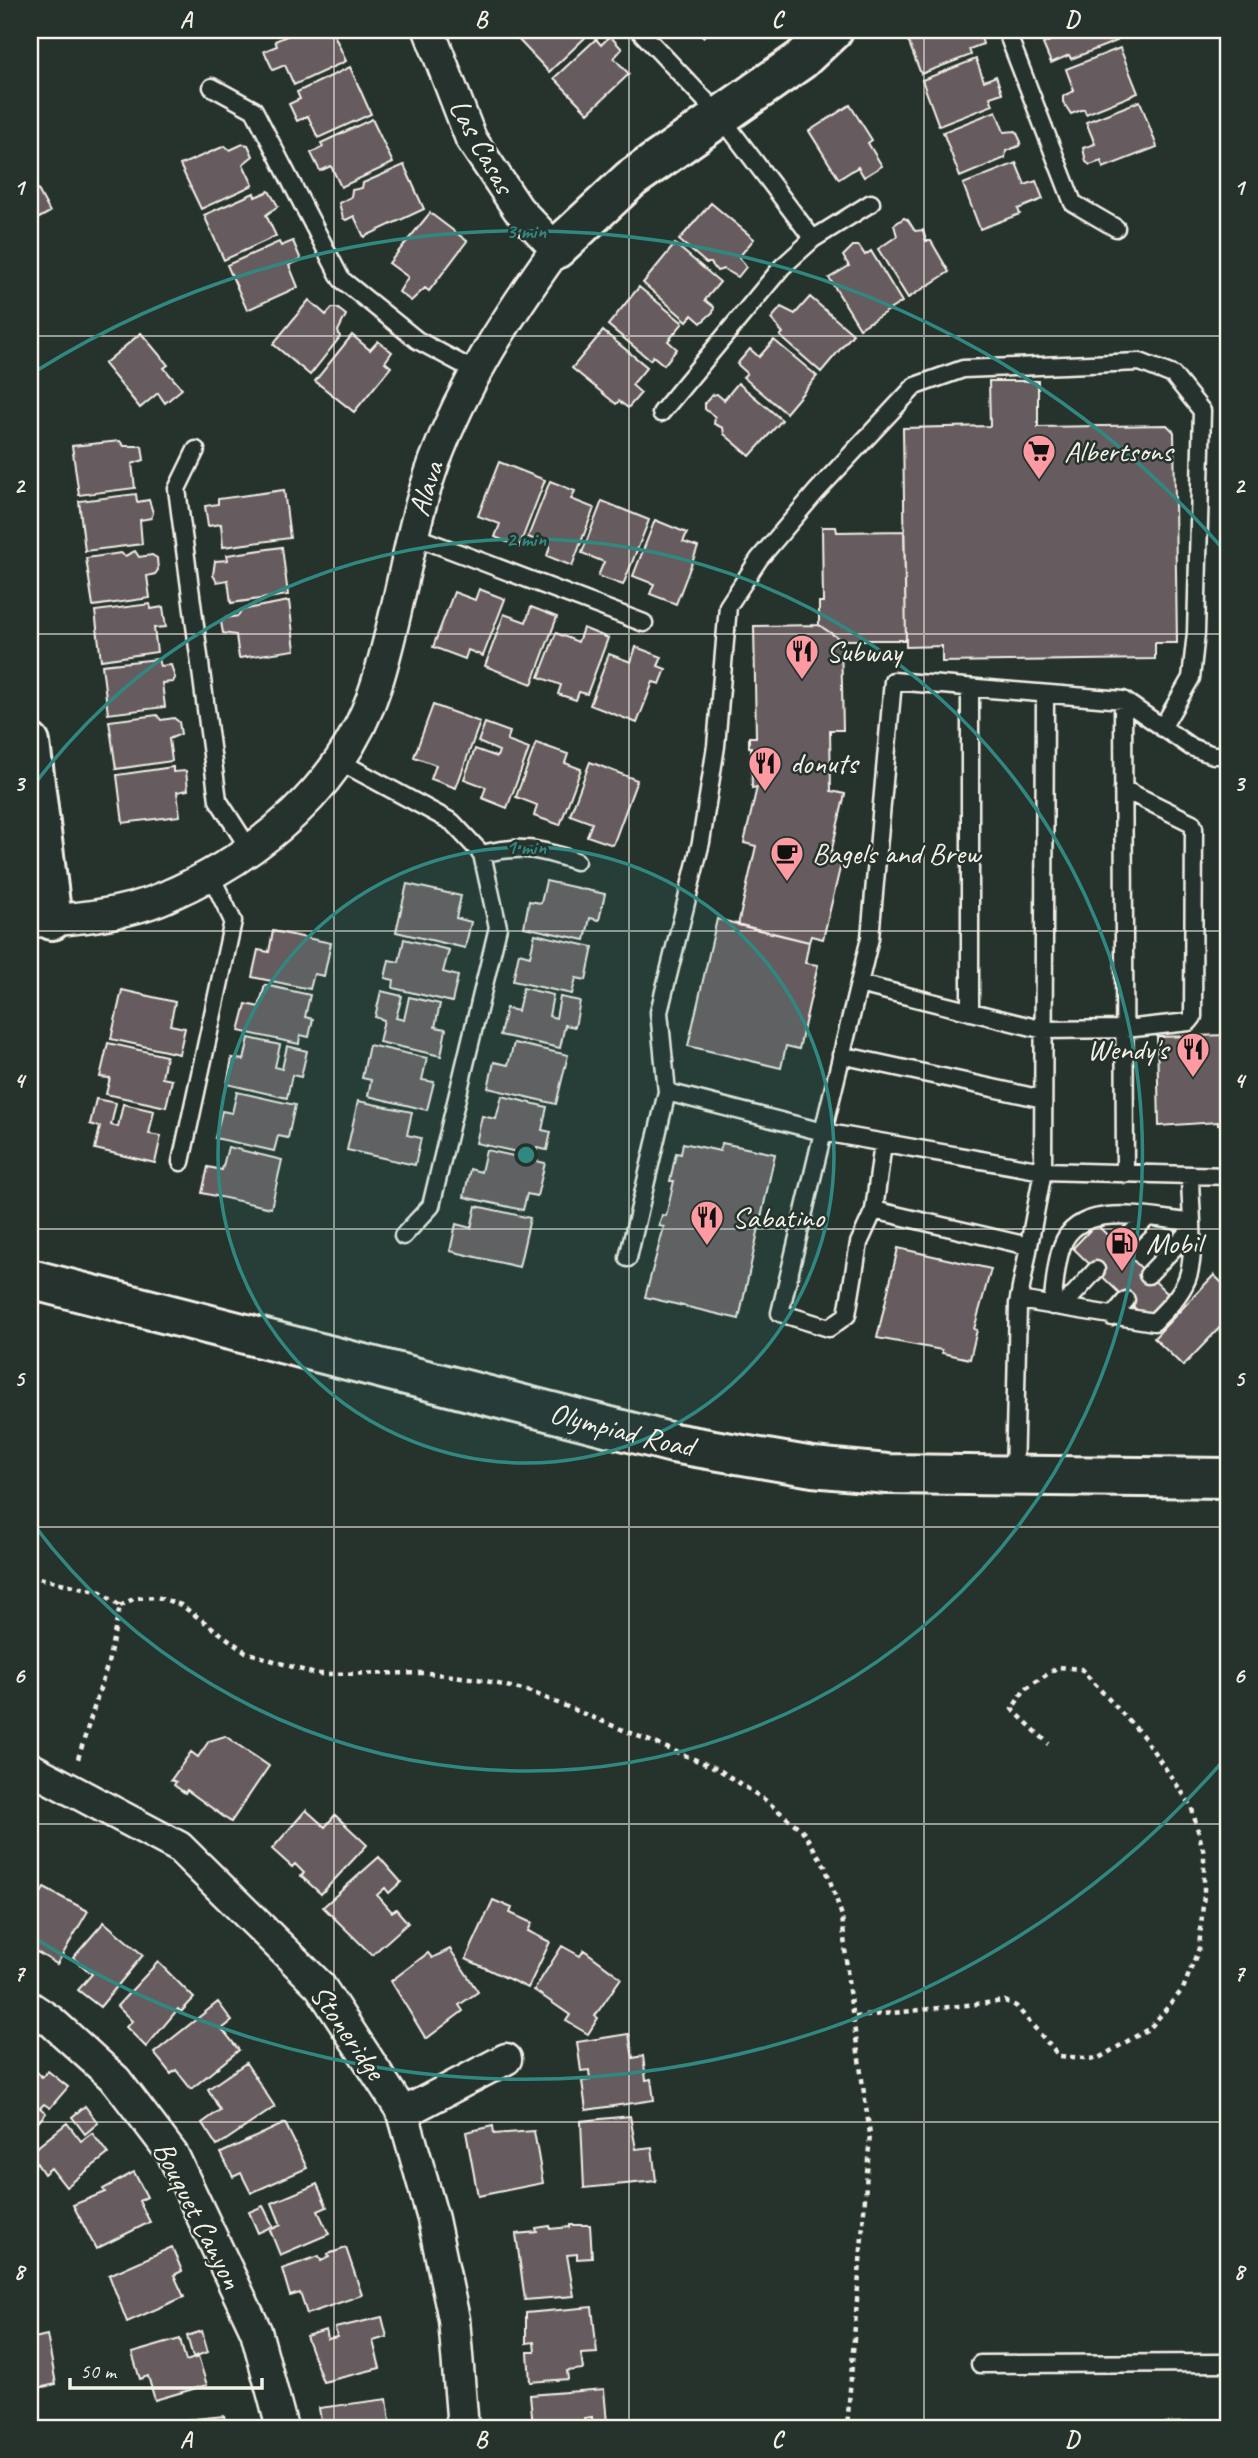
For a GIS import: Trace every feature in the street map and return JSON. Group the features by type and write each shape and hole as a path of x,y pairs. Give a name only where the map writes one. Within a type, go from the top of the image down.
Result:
{"main road":[{"name":"Alava","path":"556,249 631,179 801,60 833,30"},
{"path":"30,743 41,921"},
{"name":"Olympiad Road","path":"30,1279 673,1443 813,1467 887,1474 1228,1478"}],"street":[{"name":"Las Casas","path":"429,30 471,139 518,209 556,249"},
{"name":"Alava","path":"41,921 111,912 163,898 250,850 308,802 339,761 376,687 435,461 475,371 505,320 556,249"},
{"name":"Stoneridge","path":"30,1768 178,1847 320,1986 403,2113 433,2220 454,2319 463,2428"},
{"name":"Bouquet Canyon","path":"30,2007 51,2021 116,2080 173,2155 257,2330 282,2428"},
{"path":"403,2113 506,2059"}],"lane":[{"path":"639,30 721,117 813,239"},
{"path":"1006,30 1073,203 1116,228"},
{"path":"212,87 254,110 341,279 417,340 475,371"},
{"path":"661,413 782,267 813,239 871,203"},
{"path":"628,1258 667,1092 659,1012 701,842 716,746 729,606 759,559 807,502 915,386 963,369 1140,362 1173,375 1202,411 1196,632 1191,678 1162,728"},
{"path":"196,450 177,489 216,786 218,800 250,850"},
{"path":"414,536 644,623"},
{"path":"883,1143 874,1210 859,1243 847,1315 829,1328 779,1313 870,938 893,681 1123,700 1191,747 1213,755 1228,755"},
{"path":"970,688 970,1012"},
{"path":"1014,1476 1019,1300 1043,1171 1045,694"},
{"path":"1123,700 1125,1174"},
{"path":"339,761 452,822 482,855 498,927 431,1206 403,1236"},
{"path":"859,984 1044,1030 1125,1029 1189,1022 1193,1017 1194,828 1192,822 1123,789"},
{"path":"482,855 505,848 535,847 576,862"},
{"path":"181,1162 233,921 209,874"},
{"path":"841,1055 1043,1099"},
{"path":"667,1092 823,1132 1043,1171 1228,1176"},
{"path":"1019,1300 1154,1322 1173,1303 1188,1278 1190,1176"},
{"path":"874,1210 1027,1246"},
{"path":"1057,1306 1062,1245 1075,1224 1097,1215 1146,1219 1190,1227"},
{"path":"1118,1246 1146,1219"},
{"path":"1148,1275 1190,1227"},
{"path":"1057,1306 1096,1270"},
{"path":"1112,1317 1126,1300"},
{"path":"980,2364 1228,2363"}],"path":[{"path":"30,1576 63,1581 101,1592 120,1606"},
{"path":"120,1606 135,1598 157,1597 181,1605 246,1652 315,1674 428,1672 478,1679 531,1692 718,1769 765,1800 802,1830 825,1866 842,1916 849,1991 855,2017 870,2134 847,2428"},
{"path":"69,1788 108,1664 120,1606"},
{"path":"855,2017 1005,2001 1016,2006 1059,2056 1097,2059 1150,2028 1183,1989 1199,1948 1204,1894 1203,1853 1191,1805 1142,1735 1081,1669 1058,1667 1026,1689 1012,1709 1049,1744"}],"building":[{"path":"300,30 332,30 346,61 294,85 285,65 273,70 264,51 277,46 275,41"},
{"path":"524,30 587,30 590,33 549,72 516,37"},
{"path":"696,30 710,30 703,37"},
{"path":"904,30 979,30 983,44 969,49 971,55 921,74"},
{"path":"1050,30 1113,30 1117,41 1071,59 1069,55 1051,63 1043,44 1054,39"},
{"path":"610,36 622,49 614,58 629,74 588,113 554,78 596,39 601,45"},
{"path":"1120,48 1138,93 1086,114 1084,109 1071,114 1063,102 1063,96 1074,91 1066,69"},
{"path":"976,59 984,81 996,76 1002,93 990,97 993,105 939,126 922,80"},
{"path":"350,67 371,114 318,138 308,116 297,121 289,104 300,99 297,92"},
{"path":"1140,101 1157,147 1103,168 1101,161 1090,165 1086,162 1083,148 1095,144 1086,122"},
{"path":"850,105 872,140 868,143 882,166 864,177 858,167 839,179 809,131"},
{"path":"996,111 1004,132 1016,131 1021,142 1019,146 1006,151 1005,158 960,177 943,132"},
{"path":"372,119 393,163 341,187 331,166 320,171 311,153 323,147 321,143"},
{"path":"243,144 248,145 253,156 243,164 253,185 201,209 180,165 225,146 230,150"},
{"path":"1016,163 1025,185 1036,181 1043,199 1018,209 1020,214 980,229 963,184"},
{"path":"404,165 424,209 364,237 354,216 346,220 343,218 339,203 351,197 352,190 362,188 363,183"},
{"path":"30,175 50,212 30,223"},
{"path":"269,191 278,206 266,215 276,236 224,260 204,215 254,193 255,197"},
{"path":"711,203 754,239 739,257 746,267 738,277 724,269 717,271 711,263 706,263 679,240"},
{"path":"430,213 467,241 429,291 425,288 411,301 399,292 408,277 389,263"},
{"path":"904,218 915,231 923,230 926,241 931,241 949,272 908,298 878,249 897,236 894,225"},
{"path":"293,241 301,260 289,265 298,287 247,310 227,265 279,242 281,246"},
{"path":"675,244 720,282 705,300 714,307 713,312 701,323 692,315 687,321 643,283"},
{"path":"853,246 859,246 865,255 871,251 902,302 860,328 829,278 849,266 843,256"},
{"path":"639,287 683,323 668,341 677,349 664,365 653,356 650,360 608,325"},
{"path":"810,297 853,334 821,372 780,336 783,333 771,319 781,307 795,314"},
{"path":"309,300 326,315 332,308 337,308 346,315 338,331 340,337 310,375 273,344"},
{"path":"603,331 647,367 632,385 641,393 628,408 619,401 616,404 572,368"},
{"path":"141,333 168,365 164,368 182,389 165,403 158,393 140,408 104,364"},
{"path":"352,335 370,350 378,341 392,352 385,362 391,367 354,412 315,381"},
{"path":"774,340 817,376 786,413 743,377 747,373 737,364 750,349 759,357"},
{"name":"Albertsons","path":"989,381 1038,381 1038,427 1167,425 1174,432 1177,643 1155,643 1155,659 942,662 942,646 906,647 903,428 990,426"},
{"path":"738,383 782,420 750,456 724,434 723,428 714,424 715,417 705,409 705,403 712,395 717,394 724,400"},
{"path":"120,441 124,446 142,446 144,460 132,464 135,488 79,495 72,446"},
{"path":"499,462 545,480 519,547 495,537 500,524 478,516"},
{"path":"550,481 575,491 571,499 594,508 572,566 547,556 550,546 528,537"},
{"path":"284,490 290,538 223,547 221,524 208,526 205,506 218,504 218,499"},
{"path":"136,494 137,502 149,500 153,513 151,518 140,520 142,544 85,551 79,501"},
{"path":"602,501 649,520 623,585 598,576 604,562 582,553"},
{"path":"655,520 687,533 683,542 698,547 676,604 650,594 654,584 633,576"},
{"path":"822,527 836,527 837,532 904,531 906,640 841,640 819,625 819,602 823,602"},
{"path":"282,547 288,595 231,603 228,580 217,582 213,575 215,561 228,560 227,555"},
{"path":"135,551 139,557 152,555 157,558 158,570 147,576 150,598 93,606 86,558 121,553 125,556"},
{"path":"479,589 505,599 483,656 468,650 465,659 433,647 454,592 475,600"},
{"path":"289,601 295,650 239,658 236,635 223,633 221,622 225,618 238,616 241,610"},
{"path":"150,604 151,609 163,607 166,627 154,628 157,652 101,660 95,611"},
{"path":"531,607 557,617 532,684 485,666 504,614 526,622"},
{"path":"819,625 841,640 843,730 830,730 831,791 845,794 830,857 842,860 823,939 811,936 809,942 738,925 756,846 744,843 757,787 752,788 749,747 749,737 756,737 754,626"},
{"path":"583,628 608,638 587,694 579,692 576,700 558,694 561,685 539,677 556,633 578,642"},
{"path":"636,647 662,657 658,666 666,669 660,684 653,682 637,723 590,705 609,654 631,662"},
{"path":"158,659 160,666 171,665 175,678 173,682 162,683 165,707 108,714 102,665"},
{"path":"433,705 480,722 456,788 431,779 436,765 414,757"},
{"path":"157,715 161,720 174,718 179,722 181,734 169,739 172,761 116,769 109,721"},
{"path":"485,723 510,732 507,741 529,749 507,808 482,798 486,787 464,779 475,749 497,757 499,751 478,742"},
{"path":"536,743 568,754 565,763 581,769 560,825 534,816 537,805 516,797"},
{"path":"590,762 637,780 613,845 587,836 592,823 570,815"},
{"path":"173,767 173,772 186,771 188,790 177,792 180,816 123,823 117,775"},
{"path":"546,881 605,894 599,920 590,918 585,940 524,927 529,901 541,903"},
{"path":"407,884 461,896 456,918 471,922 465,948 396,932"},
{"path":"717,919 809,942 805,963 818,965 799,1049 786,1046 781,1068 688,1046"},
{"path":"273,931 331,943 324,976 314,974 310,989 252,977 258,950 269,952"},
{"path":"535,934 593,947 586,980 576,978 572,994 513,981 519,953 530,956"},
{"path":"404,939 449,950 443,972 458,976 452,1002 393,988 394,980 385,978 389,960 399,962"},
{"path":"265,985 310,995 305,1017 313,1019 309,1037 300,1035 299,1044 239,1031 246,1004 259,1007"},
{"path":"523,988 553,995 549,1016 556,1018 560,997 580,1001 575,1027 565,1025 560,1048 500,1035 506,1008 518,1011"},
{"path":"122,990 175,1002 170,1025 185,1028 179,1054 111,1039"},
{"path":"381,991 402,996 396,1018 404,1020 409,997 440,1004 435,1027 446,1029 441,1056 379,1042 384,1020 375,1017"},
{"name":"Wendy's","path":"1228,1035 1228,1125 1218,1125 1218,1122 1159,1126 1157,1037"},
{"path":"249,1038 280,1045 275,1067 282,1069 287,1046 307,1051 301,1077 292,1075 287,1098 227,1084 232,1058 244,1060"},
{"path":"108,1043 166,1056 162,1078 172,1080 166,1107 106,1094 110,1078 100,1077"},
{"path":"514,1043 568,1055 556,1104 488,1088 494,1062 508,1065"},
{"path":"369,1045 427,1058 422,1080 434,1082 427,1110 368,1096 371,1080 362,1078"},
{"path":"237,1092 295,1105 288,1138 278,1136 274,1151 215,1138 222,1111 232,1113"},
{"path":"502,1096 547,1107 542,1130 551,1132 547,1150 537,1148 535,1156 476,1143 482,1116 496,1119"},
{"path":"96,1099 116,1103 111,1125 118,1127 123,1104 154,1111 149,1134 161,1136 155,1163 95,1149 100,1127 90,1124"},
{"path":"358,1101 412,1112 407,1135 421,1138 415,1165 347,1150"},
{"name":"Sabatino","path":"683,1143 720,1151 722,1143 775,1154 739,1319 645,1297 664,1227 659,1226 662,1215 666,1216 674,1181 670,1181 676,1153 681,1154"},
{"path":"228,1147 282,1160 271,1208 202,1193 208,1167 222,1170"},
{"path":"486,1150 545,1163 537,1196 527,1194 523,1210 464,1197 470,1169 481,1172"},
{"path":"476,1206 530,1218 519,1267 450,1251 456,1224 471,1228"},
{"name":"Mobil","path":"1096,1224 1169,1295 1146,1319 1073,1248"},
{"path":"898,1248 991,1269 974,1329 977,1330 970,1359 942,1353 942,1350 877,1338"},
{"path":"1214,1275 1228,1289 1228,1319 1183,1366 1154,1338"},
{"path":"225,1736 269,1766 231,1822 187,1790 185,1793 171,1780 191,1752 198,1757 209,1741"},
{"path":"306,1810 325,1827 335,1815 367,1845 321,1894 301,1876 304,1873 295,1864 292,1867 272,1849"},
{"path":"379,1857 401,1882 389,1893 385,1888 377,1895 392,1912 396,1909 408,1923 372,1955 323,1907"},
{"path":"44,1888 88,1911 57,1964 37,1952 34,1956 30,1953 30,1928 34,1921 30,1918 30,1912"},
{"path":"493,1900 512,1908 510,1913 532,1923 528,1931 550,1942 528,1988 466,1959"},
{"path":"104,1922 143,1955 100,2007 78,1990 92,1974 73,1958"},
{"path":"562,1946 580,1956 584,1950 621,1978 595,2016 598,2018 588,2034 566,2021 570,2015 534,1990"},
{"path":"450,1949 478,1992 459,2005 463,2011 426,2039 391,1981 428,1953 432,1958"},
{"path":"158,1962 194,1998 181,2012 178,2009 146,2047 126,2027 132,2021 117,2006"},
{"path":"218,2002 232,2021 222,2029 239,2050 191,2089 176,2070 171,2074 154,2053"},
{"path":"629,2034 633,2058 643,2056 646,2080 651,2079 654,2100 586,2110 582,2081 590,2080 589,2070 581,2071 577,2042"},
{"path":"246,2063 275,2107 217,2146 202,2123 220,2110 208,2089"},
{"path":"30,2066 42,2077 48,2071 68,2087 50,2108 44,2104 40,2108 46,2113 30,2132"},
{"path":"85,2106 98,2123 85,2134 72,2117"},
{"path":"630,2116 636,2149 652,2147 656,2181 584,2188 581,2121"},
{"path":"67,2123 81,2141 92,2133 108,2154 66,2187 51,2168 44,2174 30,2153"},
{"path":"285,2123 307,2168 251,2193 241,2173 233,2177 221,2153"},
{"path":"493,2126 494,2134 534,2131 543,2183 478,2196 466,2132"},
{"path":"134,2172 147,2197 139,2201 150,2222 96,2249 73,2205 105,2192 103,2189"},
{"path":"317,2184 327,2207 318,2211 329,2234 280,2255 270,2230 281,2225 272,2203"},
{"path":"263,2206 273,2226 258,2233 249,2212"},
{"path":"590,2225 592,2258 577,2259 577,2254 567,2255 574,2296 525,2300 516,2234 537,2232 536,2228 550,2226 550,2229"},
{"path":"172,2247 182,2271 174,2275 184,2297 127,2322 109,2275"},
{"path":"346,2248 362,2295 307,2314 300,2293 290,2296 282,2269 319,2256 321,2261 329,2257 328,2254"},
{"path":"592,2307 597,2353 581,2354 583,2369 567,2371 568,2379 530,2382 528,2352 535,2352 534,2342 526,2343 526,2313"},
{"path":"382,2317 387,2337 373,2341 380,2368 323,2382 306,2336 326,2330 328,2339 337,2337 335,2328"},
{"path":"202,2331 208,2352 193,2357 187,2336"},
{"path":"47,2335 56,2384 30,2390 30,2339"},
{"path":"180,2339 186,2361 198,2357 207,2385 155,2400 148,2376 140,2379 132,2353"},
{"path":"604,2389 607,2423 592,2424 592,2417 584,2418 585,2428 536,2428 533,2425 530,2395"},
{"path":"387,2399 391,2428 322,2428 319,2408"},
{"path":"224,2416 227,2428 157,2428 175,2423 175,2427 185,2425 185,2420"},
{"path":"1208,2422 1208,2428 1165,2428 1165,2423"}],"place":[{"name":"Albertsons","path":"1039,481"},
{"name":"Subway","path":"802,681"},
{"name":"donuts","path":"765,793"},
{"name":"Bagels and Brew","path":"787,883"},
{"name":"Wendy's","path":"1193,1079"},
{"name":"Sabatino","path":"707,1247"},
{"name":"Mobil","path":"1122,1273"}]}
